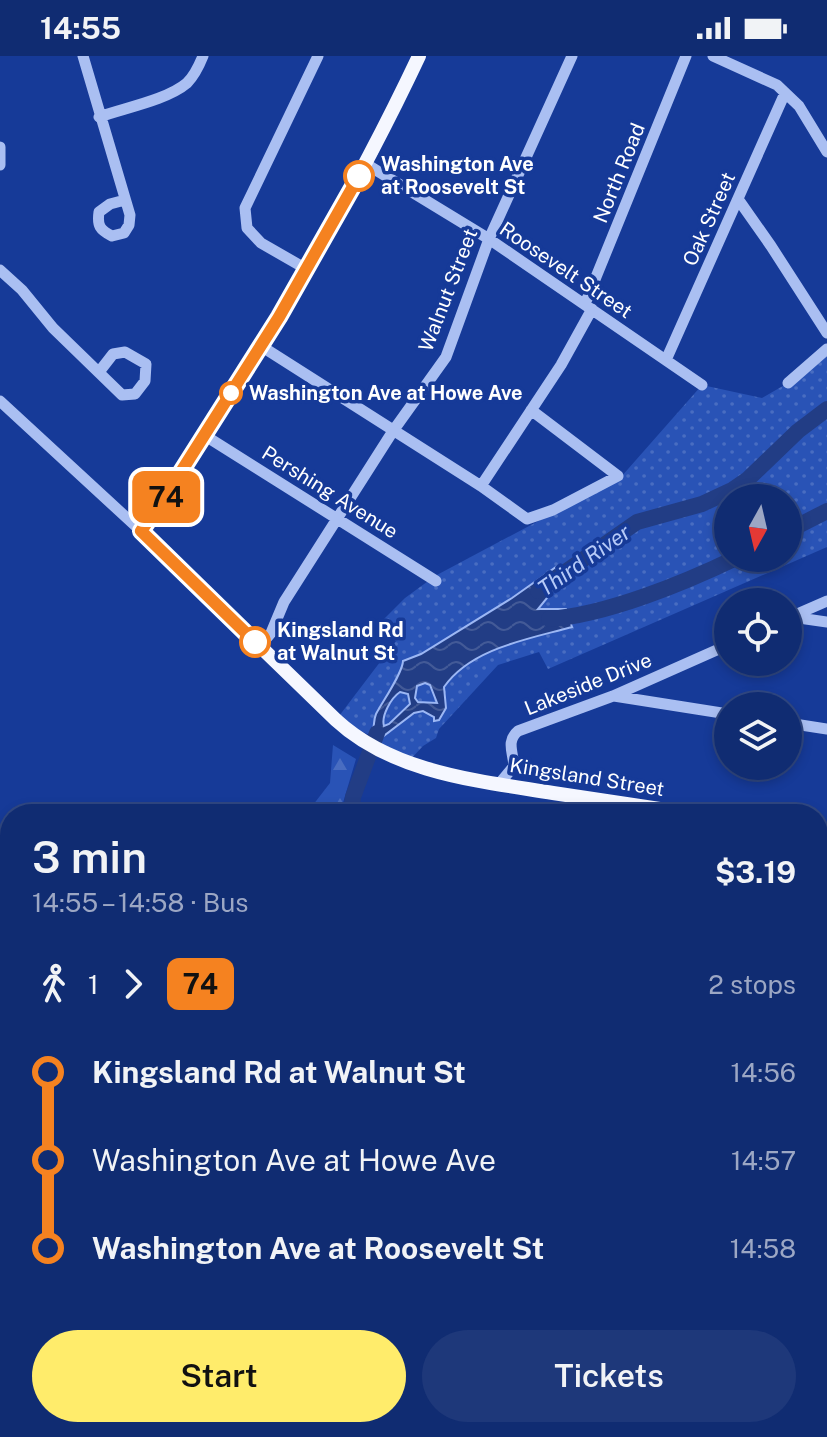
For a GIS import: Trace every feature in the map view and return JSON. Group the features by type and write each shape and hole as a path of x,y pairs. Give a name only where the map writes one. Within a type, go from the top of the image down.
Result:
{"main road":[{"path":"260,646 141,531 308,270 366,164 419,56"},
{"name":"Kingsland Street","path":"260,646 336,720 371,746 450,775 628,804"}],"street":[{"path":"83,56 125,200"},
{"path":"99,117 178,89 196,72 203,56"},
{"path":"308,270 261,243 247,228 245,208 318,56"},
{"name":"Walnut Street","path":"260,646 273,629 284,602 393,431 446,357 489,239 572,56"},
{"name":"North Road","path":"481,486 531,410 589,307 686,56"},
{"path":"713,56 777,85 799,106 827,152"},
{"name":"Oak Street","path":"666,360 785,93"},
{"path":"0,147 0,165"},
{"name":"Roosevelt Street","path":"366,164 489,239 702,385"},
{"path":"738,199 827,333"},
{"path":"0,270 22,290 53,328 122,395 135,394 145,381 146,364 125,352 113,354 99,372"},
{"path":"261,346 481,486 527,519 553,510 618,476 531,410"},
{"path":"788,383 827,349"},
{"path":"0,401 141,531"},
{"name":"Pershing Avenue","path":"204,435 436,581"},
{"path":"802,612 827,601"},
{"path":"802,619 827,622"},
{"name":"Lakeside Drive","path":"499,784 514,766 510,748 513,735 518,731 613,696 714,651"},
{"path":"613,696 714,712"},
{"path":"802,725 827,729"}],"green space":[{"path":"827,350 827,547 802,558 802,484 714,484 714,572 770,572 733,588 714,588 714,596 548,669 539,652 498,665 439,729 436,738 409,761 377,749 381,740 336,720 396,641 376,627 405,598 435,576 621,477 702,385 762,398 788,383"},
{"path":"333,745 356,759 343,804 314,804 330,783"}],"water":[{"path":"556,567 556,587 538,609 566,609 572,627 502,647 469,663 444,687 446,708 439,720 434,721 434,717 423,711 414,713 381,738 372,733 376,714 403,661 421,654","holes":["430,685 437,703 418,702 415,698 417,686","400,692 408,694 410,704 384,726 388,708"]}],"waterway":[{"name":"Third River","path":"538,591 637,522 702,504 732,490 827,409"},
{"name":"Third River","path":"802,524 827,511"},
{"name":"Third River","path":"549,619 620,605 714,568"},
{"name":"Third River","path":"352,804 377,733"}],"bus line":[{"name":"74","path":"255,642 141,531 279,317 359,176"}],"place":[{"name":"Washington Ave at Roosevelt St","path":"359,176"},
{"name":"Washington Ave at Howe Ave","path":"231,393"},
{"name":"Kingsland Rd at Walnut St","path":"255,642"}]}
